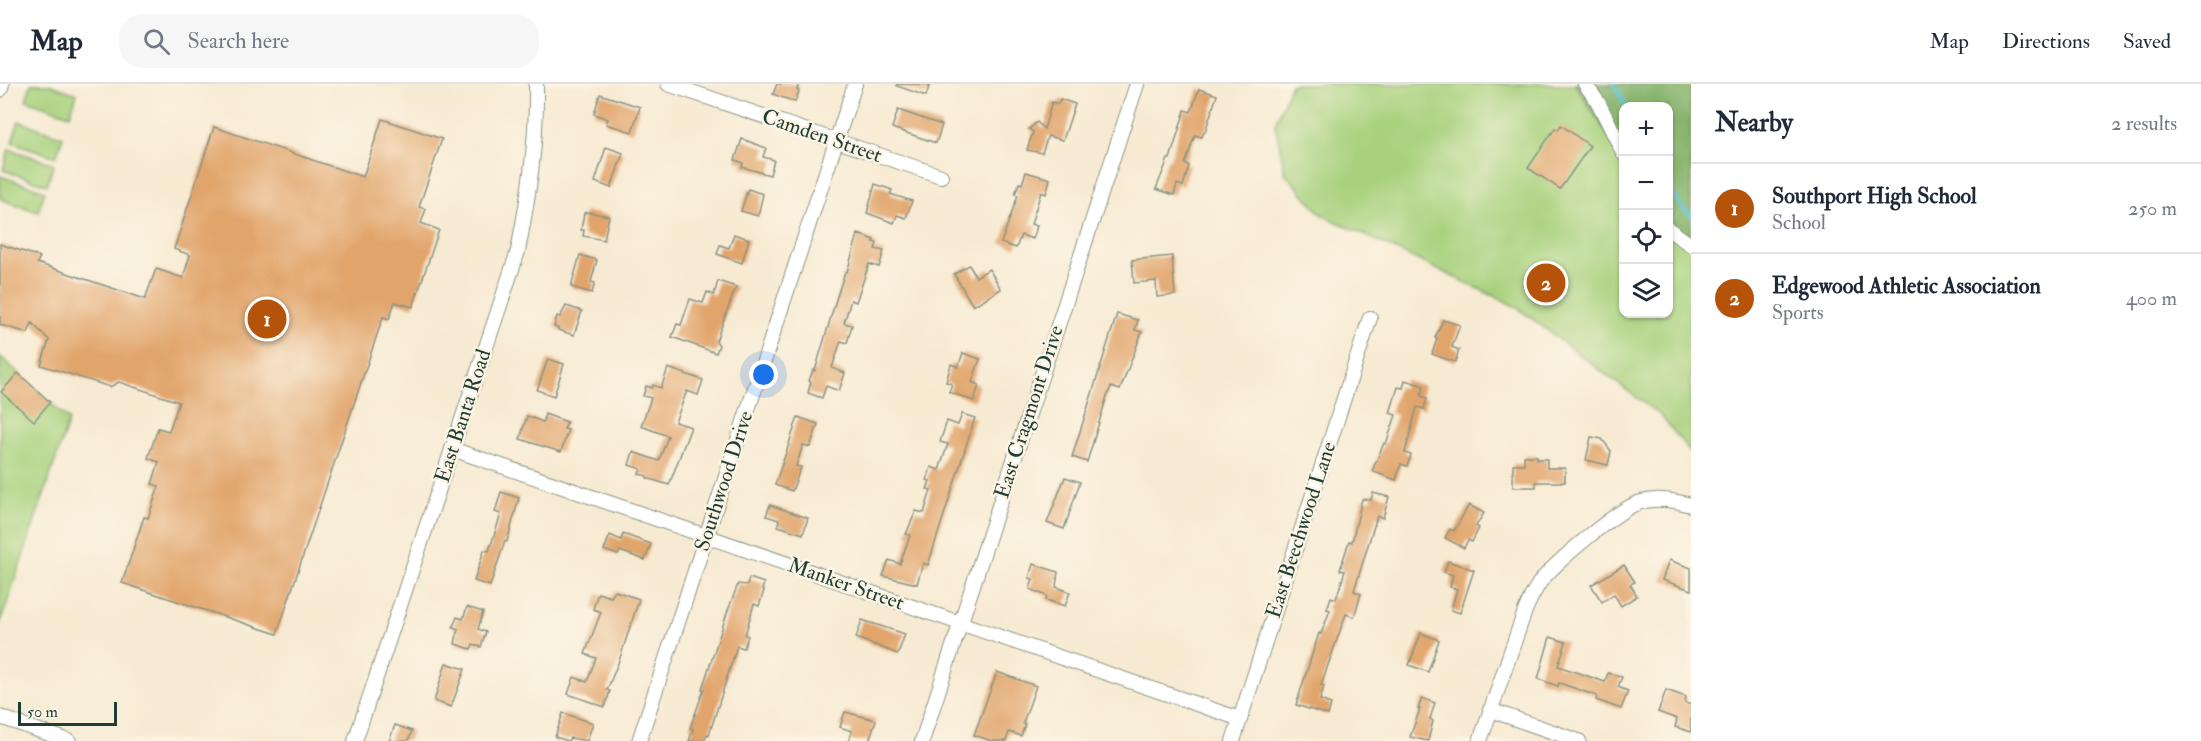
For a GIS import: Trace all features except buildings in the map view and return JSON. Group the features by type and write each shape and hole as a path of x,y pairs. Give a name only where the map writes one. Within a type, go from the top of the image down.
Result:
{"street":[{"path":"0,90 2,84"},
{"name":"East Banta Road","path":"355,741 518,251 524,228 535,148 536,84"},
{"name":"Camden Street","path":"668,84 941,176"},
{"name":"Southwood Drive","path":"639,741 855,84"},
{"name":"East Cragmont Drive","path":"922,741 1137,84"},
{"path":"1585,84 1598,102 1619,146"},
{"path":"1673,232 1691,245"},
{"name":"East Beechwood Lane","path":"1233,741 1370,318"},
{"name":"Manker Street","path":"452,449 1240,719"},
{"path":"1480,741 1525,611 1539,583 1561,560 1623,510 1640,502 1656,500 1691,505"},
{"path":"1490,710 1579,741"},
{"path":"0,717 64,740"}],"green space":[{"path":"31,84 48,84 77,94 70,115 26,100"},
{"path":"1291,84 1584,84 1619,141 1619,318 1673,318 1673,232 1691,244 1691,453 1661,416 1515,306 1322,215 1285,173 1275,124"},
{"path":"1575,84 1691,84 1691,243 1673,232 1673,102 1619,102 1619,153"},
{"path":"19,121 63,137 56,157 12,142"},
{"path":"9,149 54,164 47,185 3,170"},
{"path":"0,176 45,191 38,212 0,199"},
{"path":"0,356 69,420 0,624"}],"waterway":[{"path":"1614,84 1624,102"},
{"path":"1673,194 1684,210 1691,215"}],"place":[{"name":"Edgewood Athletic Association","path":"1546,283"},
{"name":"Southport High School","path":"267,319"}]}
